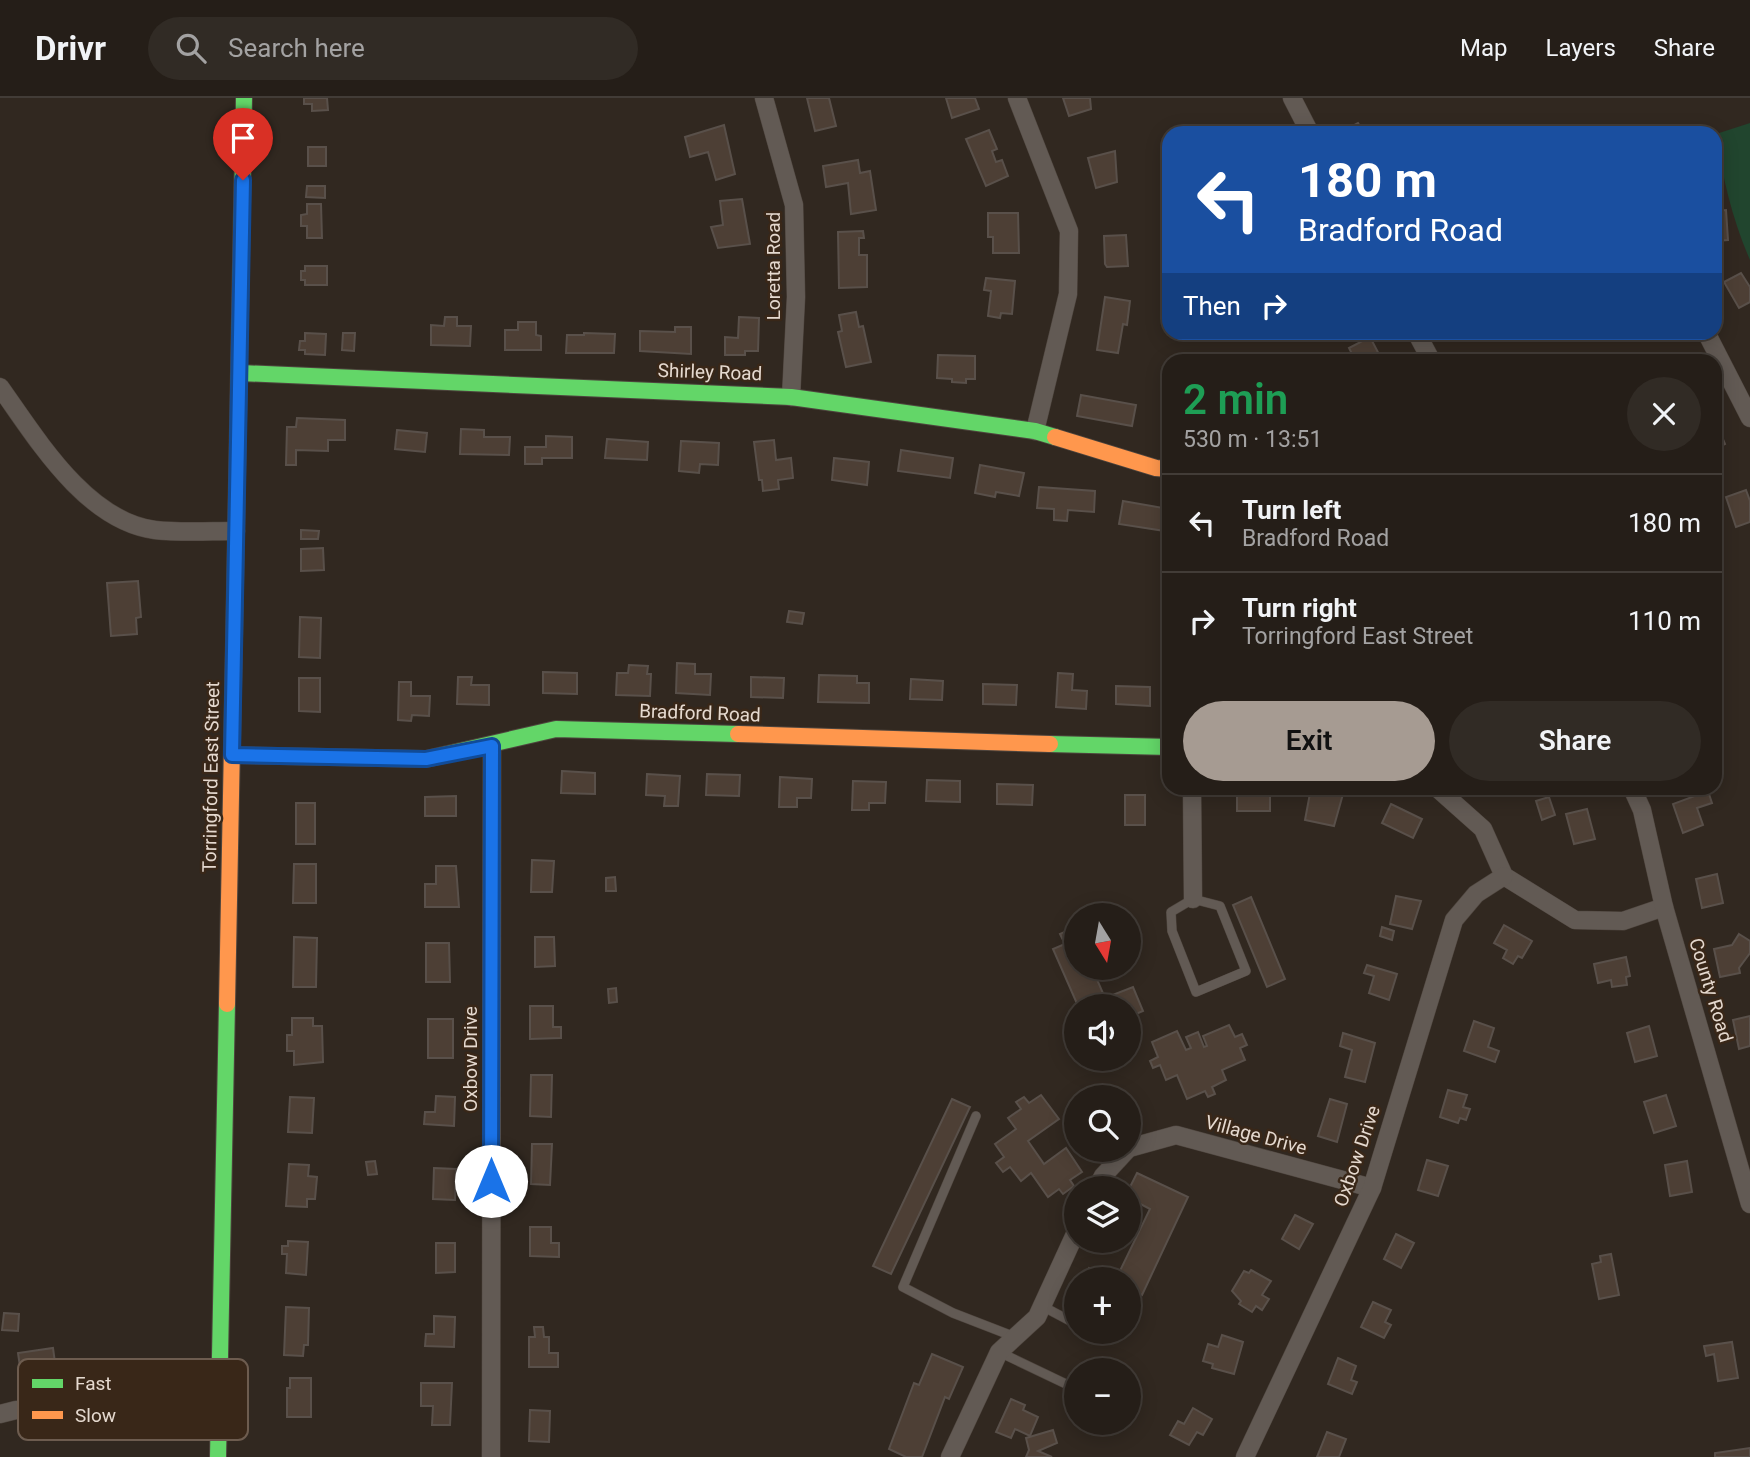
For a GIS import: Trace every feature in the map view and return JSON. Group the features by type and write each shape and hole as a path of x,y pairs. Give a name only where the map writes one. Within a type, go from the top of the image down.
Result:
{"street":[{"name":"Torringford East Street","path":"221,1359 241,373 244,98"},
{"name":"Loretta Road","path":"764,98 794,205 796,297 791,397"},
{"path":"1017,98 1069,231 1068,294 1034,431"},
{"path":"1292,98 1306,126"},
{"path":"1722,363 1750,418"},
{"name":"Shirley Road","path":"241,373 791,397 1034,431 1162,468"},
{"path":"0,387 84,496 121,519 153,530 236,531"},
{"name":"Bradford Road","path":"232,755 426,759 492,746 556,729 1162,747"},
{"name":"Oxbow Drive","path":"491,1457 492,746"},
{"path":"1192,795 1193,899"},
{"path":"1445,795 1483,829 1504,876 1575,920 1623,921 1664,907"},
{"name":"County Road","path":"1635,795 1642,810 1664,907 1750,1204"},
{"name":"Oxbow Drive","path":"1245,1457 1372,1188 1454,920 1476,894 1504,876"},
{"name":"Village Drive","path":"1141,1145 1176,1135 1372,1188"},
{"name":"Village Drive","path":"1103,1176 1116,1162"},
{"path":"950,1457 999,1352 1037,1317 1067,1253"},
{"path":"0,1414 18,1410"}],"lane":[{"path":"1193,899 1220,906 1246,971 1196,992 1172,931 1171,912 1193,899"},
{"path":"976,1116 903,1287 953,1313 1015,1337"},
{"path":"1042,1306 1064,1318"},
{"path":"999,1352 1064,1383"}],"green space":[{"path":"1750,123 1750,260 1738,229 1722,167 1722,132"}],"building":[{"path":"304,98 327,98 328,110 312,111 312,104 304,104"},
{"path":"807,98 829,98 836,126 815,131"},
{"path":"946,98 975,98 979,109 952,118"},
{"path":"1063,98 1090,98 1091,109 1069,116"},
{"path":"724,125 735,174 716,180 708,152 690,157 685,137"},
{"path":"989,130 997,149 992,151 996,162 1002,160 1008,176 986,186 966,139"},
{"path":"308,147 326,147 326,166 308,166"},
{"path":"1115,151 1117,182 1096,188 1088,158"},
{"path":"858,160 860,173 870,171 876,210 851,214 848,183 826,187 823,166"},
{"path":"307,186 325,186 325,198 306,197"},
{"path":"742,199 750,244 718,248 711,227 723,225 720,201"},
{"path":"307,204 321,204 322,238 307,238 307,226 301,226 301,215 307,214"},
{"path":"1722,210 1726,210 1728,240 1722,240"},
{"path":"988,213 1018,213 1019,253 993,253 993,237 988,237"},
{"path":"863,231 864,238 859,238 859,255 867,255 867,287 839,288 838,232"},
{"path":"1126,235 1128,266 1107,267 1104,236"},
{"path":"305,266 327,266 327,285 305,285 305,280 301,280 301,271 305,271"},
{"path":"1741,273 1750,287 1750,302 1739,308 1724,282"},
{"path":"986,278 1015,281 1012,314 1001,313 1000,318 988,316 991,291 984,290"},
{"path":"1105,297 1130,301 1127,325 1123,324 1118,353 1097,350"},
{"path":"856,312 859,327 863,326 871,362 846,367 838,332 842,331 839,315"},
{"path":"445,317 457,317 457,326 471,326 470,346 431,345 431,325 444,326"},
{"path":"739,317 759,318 758,351 745,351 745,355 725,355 725,337 738,338"},
{"path":"518,322 536,322 536,335 541,336 541,350 505,350 505,330 518,330"},
{"path":"675,327 691,327 691,354 640,351 640,331 675,332"},
{"path":"305,333 326,334 325,355 305,354 305,350 299,350 300,341 305,341"},
{"path":"343,333 355,333 354,351 342,350"},
{"path":"615,334 614,353 566,353 567,335"},
{"path":"1364,340 1372,340 1379,354 1352,354 1349,348"},
{"path":"938,355 975,356 975,379 966,379 966,383 937,378"},
{"path":"1081,395 1136,405 1132,426 1077,416"},
{"path":"297,418 345,420 345,440 328,440 328,451 296,450 296,465 286,465 287,427 296,427"},
{"path":"461,429 484,430 484,437 510,437 509,455 460,454"},
{"path":"397,430 427,433 425,452 395,449"},
{"path":"546,436 572,437 572,458 542,458 542,464 525,464 525,447 546,447"},
{"path":"607,439 648,442 647,460 605,458"},
{"path":"774,440 776,460 791,458 793,478 778,480 779,489 763,491 754,442"},
{"path":"681,441 719,443 718,465 700,464 699,473 679,471"},
{"path":"901,450 953,458 950,478 898,471"},
{"path":"834,458 869,462 867,485 832,480"},
{"path":"980,465 1024,473 1019,496 996,492 995,497 975,493"},
{"path":"1039,487 1095,491 1094,512 1068,510 1067,521 1054,520 1054,509 1037,508"},
{"path":"1746,490 1750,501 1750,522 1736,527 1726,497"},
{"path":"1123,501 1162,508 1162,531 1119,524"},
{"path":"301,530 319,531 318,539 301,539"},
{"path":"323,548 324,570 301,571 301,549"},
{"path":"138,581 141,617 136,618 137,634 111,636 107,583"},
{"path":"789,611 804,613 802,624 787,622"},
{"path":"300,617 321,618 320,658 299,657"},
{"path":"677,663 695,664 695,674 711,674 710,695 676,693"},
{"path":"629,665 648,666 647,674 651,674 650,696 616,695 617,673 628,673"},
{"path":"543,672 577,673 577,694 543,693"},
{"path":"1058,673 1073,674 1072,690 1087,691 1086,709 1056,707"},
{"path":"819,675 857,676 857,683 869,683 869,703 818,702"},
{"path":"458,677 472,677 471,685 489,685 489,705 457,704"},
{"path":"751,677 784,678 783,698 751,697"},
{"path":"299,678 320,678 320,712 299,711"},
{"path":"911,679 943,681 942,700 910,699"},
{"path":"399,682 411,682 411,696 430,696 429,716 412,715 411,721 398,720"},
{"path":"983,684 1017,685 1016,705 983,704"},
{"path":"1116,686 1150,687 1150,706 1116,704"},
{"path":"562,771 595,773 595,794 561,793"},
{"path":"647,774 680,776 678,806 664,806 665,796 646,795"},
{"path":"707,774 740,775 739,796 706,795"},
{"path":"780,777 812,779 811,798 797,798 797,807 779,807"},
{"path":"927,780 960,781 960,802 926,801"},
{"path":"853,781 886,782 885,803 869,803 869,810 852,810"},
{"path":"997,784 1033,785 1032,805 997,804"},
{"path":"1125,795 1145,795 1145,825 1125,825"},
{"path":"1237,795 1270,795 1270,811 1237,811"},
{"path":"1310,795 1343,795 1334,826 1305,820"},
{"path":"1697,795 1709,795 1712,803 1697,808 1703,825 1683,833 1673,804"},
{"path":"456,796 456,816 425,816 425,797"},
{"path":"1549,797 1555,815 1542,820 1536,801"},
{"path":"296,803 315,803 315,844 296,844"},
{"path":"1391,804 1422,819 1413,838 1382,823"},
{"path":"1587,809 1595,839 1574,844 1566,814"},
{"path":"532,860 554,861 552,892 531,892"},
{"path":"294,864 316,864 316,903 293,903"},
{"path":"436,866 456,866 459,907 425,907 425,884 436,884"},
{"path":"1717,874 1723,903 1702,908 1696,879"},
{"path":"615,877 616,891 606,891 606,878"},
{"path":"1396,896 1421,901 1412,929 1390,924"},
{"path":"1251,897 1285,979 1267,987 1233,905"},
{"path":"1504,925 1532,941 1522,958 1518,956 1513,964 1503,958 1507,950 1494,943"},
{"path":"1382,927 1394,931 1392,940 1380,936"},
{"path":"1739,934 1750,941 1750,953 1739,968 1740,973 1720,977 1714,949 1732,945"},
{"path":"294,937 317,938 316,987 293,987"},
{"path":"535,937 554,937 555,966 535,967"},
{"path":"426,943 449,943 450,982 426,982"},
{"path":"1064,944 1064,974 1053,949"},
{"path":"1626,957 1630,976 1626,977 1627,985 1612,987 1611,980 1598,983 1594,964"},
{"path":"1367,965 1397,974 1389,1000 1369,993 1374,976 1364,973"},
{"path":"1067,980 1097,980 1103,994 1073,994"},
{"path":"1133,987 1136,994 1115,994"},
{"path":"616,988 617,1002 609,1003 608,989"},
{"path":"530,1006 553,1006 553,1027 561,1027 561,1038 530,1039"},
{"path":"1750,1016 1750,1046 1739,1049 1733,1020"},
{"path":"292,1018 313,1018 313,1026 322,1026 323,1062 294,1065 294,1051 287,1051 287,1035 292,1035"},
{"path":"428,1019 453,1019 453,1058 428,1058"},
{"path":"1474,1021 1494,1028 1488,1047 1499,1051 1495,1062 1464,1051"},
{"path":"1229,1025 1235,1037 1242,1034 1247,1045 1240,1048 1245,1060 1222,1070 1226,1080 1212,1087 1215,1094 1208,1097 1205,1091 1187,1099 1177,1075 1166,1080 1160,1065 1153,1068 1150,1061 1158,1057 1152,1042 1177,1031 1186,1050 1191,1048 1186,1037 1198,1032 1204,1047 1207,1046 1203,1036"},
{"path":"1649,1026 1657,1056 1635,1062 1627,1033"},
{"path":"1343,1033 1375,1043 1365,1082 1345,1077 1352,1050 1340,1046"},
{"path":"531,1075 552,1075 551,1117 530,1116"},
{"path":"1448,1090 1467,1095 1463,1107 1470,1109 1466,1120 1460,1118 1458,1123 1440,1117"},
{"path":"1041,1095 1059,1119 1028,1141 1044,1164 1064,1149 1064,1162 1075,1162 1082,1172 1076,1176 1064,1176 1063,1194 1059,1189 1048,1197 1031,1173 1021,1181 1010,1167 1003,1172 996,1163 1004,1157 995,1144 1016,1129 1008,1118 1021,1109 1016,1102 1024,1097 1029,1103"},
{"path":"1666,1095 1676,1126 1654,1133 1644,1102"},
{"path":"436,1096 455,1097 454,1126 424,1124 425,1112 435,1112"},
{"path":"290,1097 314,1098 312,1133 288,1132"},
{"path":"952,1099 970,1107 891,1274 873,1266"},
{"path":"1330,1099 1347,1104 1337,1142 1318,1136"},
{"path":"532,1144 552,1144 550,1185 531,1184"},
{"path":"1427,1160 1448,1166 1438,1196 1418,1190"},
{"path":"375,1161 377,1174 368,1175 366,1162"},
{"path":"1687,1161 1692,1192 1670,1196 1665,1165"},
{"path":"289,1164 309,1165 308,1176 317,1177 315,1199 307,1199 307,1207 286,1206"},
{"path":"434,1168 456,1169 455,1200 433,1199"},
{"path":"1137,1173 1188,1197 1142,1295 1141,1267 1122,1267 1129,1253 1141,1253 1141,1228 1150,1209 1141,1204 1141,1176 1136,1176"},
{"path":"1295,1215 1313,1224 1299,1249 1282,1239"},
{"path":"530,1227 551,1227 551,1243 559,1243 559,1257 530,1256"},
{"path":"1396,1234 1414,1243 1401,1268 1384,1259"},
{"path":"288,1241 308,1242 306,1275 286,1273 287,1254 282,1254 282,1246 288,1246"},
{"path":"436,1243 455,1243 455,1272 436,1273"},
{"path":"1611,1254 1619,1295 1599,1299 1592,1264 1601,1262 1600,1256"},
{"path":"1251,1270 1271,1281 1262,1295 1269,1299 1262,1310 1256,1306 1252,1312 1239,1304 1241,1301 1232,1291 1244,1271 1249,1273"},
{"path":"1373,1302 1391,1310 1385,1322 1391,1325 1384,1338 1361,1327"},
{"path":"286,1307 309,1308 308,1345 304,1345 303,1356 284,1355"},
{"path":"4,1313 19,1314 18,1331 2,1330"},
{"path":"434,1316 455,1317 454,1347 425,1346 426,1334 434,1334"},
{"path":"534,1327 543,1327 544,1337 549,1337 549,1353 558,1353 558,1367 529,1367 529,1337 535,1337"},
{"path":"1222,1335 1243,1342 1234,1374 1212,1368 1213,1364 1203,1361 1208,1344 1218,1347"},
{"path":"1732,1342 1738,1378 1718,1381 1714,1354 1706,1356 1704,1346"},
{"path":"53,1348 54,1359 19,1359 18,1353"},
{"path":"932,1354 963,1367 949,1399 945,1397 922,1457 906,1457 889,1449 914,1383 919,1385"},
{"path":"1338,1358 1356,1366 1351,1380 1357,1382 1352,1394 1328,1384"},
{"path":"290,1378 311,1378 311,1417 287,1417 287,1388 290,1388"},
{"path":"421,1383 452,1383 450,1425 432,1425 433,1406 421,1406"},
{"path":"1011,1399 1025,1405 1023,1410 1038,1417 1030,1436 1015,1429 1011,1438 996,1432"},
{"path":"1193,1408 1212,1419 1203,1435 1197,1432 1189,1445 1170,1435 1178,1421 1184,1424"},
{"path":"530,1410 550,1411 549,1442 529,1441"},
{"path":"1053,1430 1057,1443 1038,1451 1052,1457 1026,1457 1029,1450 1026,1438"},
{"path":"1327,1432 1346,1439 1339,1457 1317,1457"},
{"path":"1750,1448 1750,1457 1715,1457 1715,1453"}],"traffic: fast":[{"path":"235,588 244,98"},
{"path":"241,373 791,397 1035,431 1055,437"},
{"path":"232,755 426,759 556,729 738,734"},
{"path":"1050,744 1162,747"},
{"path":"220,1359 227,1004"},
{"path":"218,1440 218,1457"}],"traffic: slow":[{"path":"1055,437 1162,468"},
{"path":"227,1004 235,588"},
{"path":"738,734 1050,744"}],"route":[{"path":"243,180 232,755 426,759 492,746 491,1181"}]}
